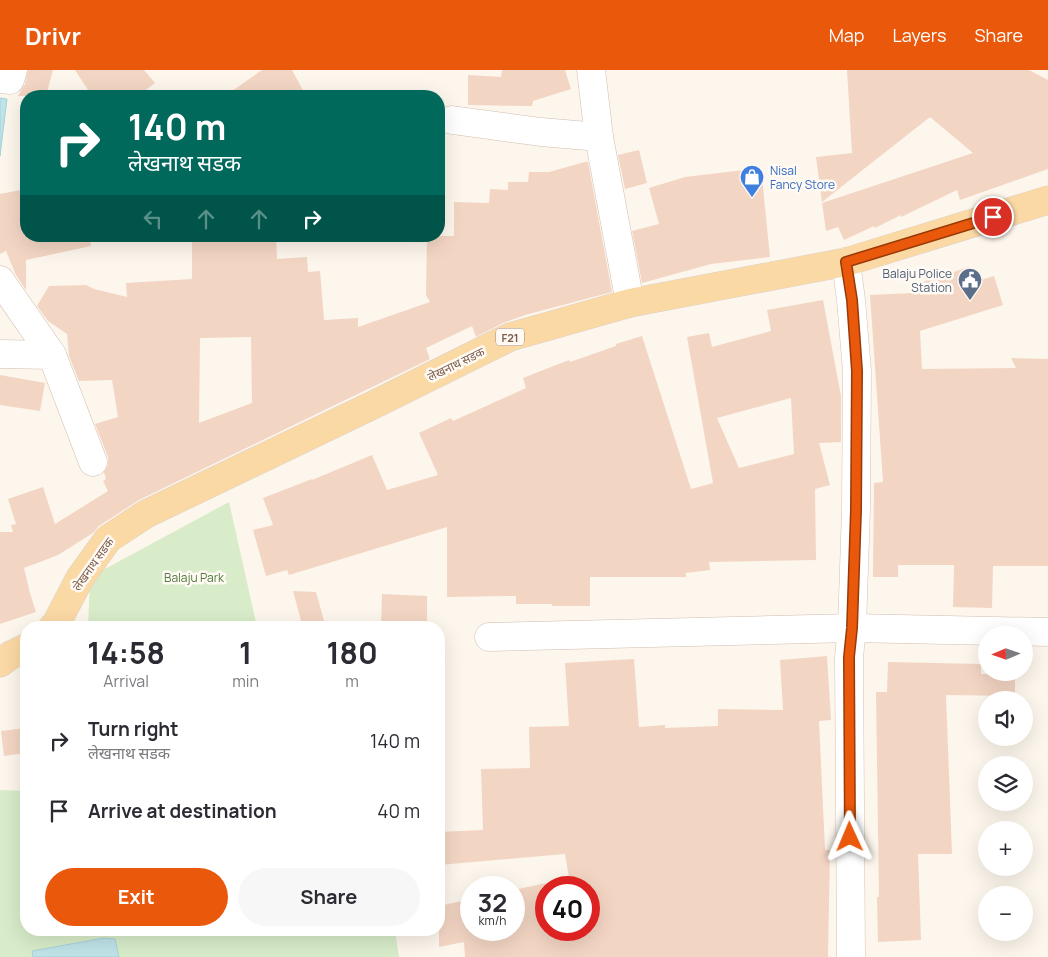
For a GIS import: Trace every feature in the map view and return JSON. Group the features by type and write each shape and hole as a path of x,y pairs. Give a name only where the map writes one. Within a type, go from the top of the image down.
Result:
{"main road":[{"name":"लेखनाथ सडक","path":"58,621 80,578 108,538 146,514 510,337 630,303 846,262 1048,200"},
{"path":"0,664 20,651"}],"street":[{"path":"0,79 10,80 13,70"},
{"path":"591,70 599,137 630,303"},
{"path":"452,120 541,132 599,137"},
{"path":"846,262 852,300 857,371 856,510 852,628 849,657 851,957"},
{"path":"0,280 52,356 93,462"},
{"path":"0,354 52,356"},
{"path":"488,637 852,628 1048,632"}],"green space":[{"name":"Balaju Park","path":"229,502 256,621 88,621 90,577"},
{"path":"0,790 20,791 20,936 396,936 399,957 0,957"}],"water":[{"path":"0,98 7,99 0,156"},
{"path":"104,938 115,939 119,957 33,957 32,951"}],"building":[{"path":"28,70 53,70 48,90 22,90"},
{"path":"75,70 144,70 155,83 146,90 88,90"},
{"path":"262,70 292,70 303,90 234,90"},
{"path":"502,70 565,70 571,89 533,101 532,106 468,105 468,75 501,77"},
{"path":"847,70 1029,70 1048,80 1048,169 960,200 957,190 901,217 901,215 844,240 838,227 826,231 822,203 973,153 930,117 822,202 816,157 852,153"},
{"path":"639,150 647,183 625,189 618,155"},
{"path":"588,162 612,292 525,315 503,323 476,337 472,326 426,348 430,359 139,500 58,555 24,568 36,612 0,624 0,532 13,532 11,525 16,524 8,499 43,487 55,524 108,491 103,481 106,479 104,472 108,465 108,457 95,424 118,417 112,380 79,381 69,356 67,334 48,321 37,306 49,286 86,285 94,289 127,297 126,283 192,279 192,242 276,242 277,259 307,257 308,272 320,271 324,320 358,318 358,327 430,302 426,295 427,242 445,242 445,236 454,236 454,202 489,203 490,189 508,190 508,182 528,182 529,172 549,172","holes":["251,337 252,403 199,423 200,338"]},
{"path":"761,168 770,257 711,264 642,283 632,231 659,224 649,188 685,177"},
{"path":"20,190 20,242 91,242 91,246 26,260 26,290 16,275 6,251 0,254 0,194"},
{"path":"969,267 974,282 994,276 1003,305 920,331 922,369 1016,368 1011,358 1048,359 1048,566 993,566 992,608 953,607 954,565 898,565 898,577 873,577 874,483 883,482 870,295 912,293 910,286"},
{"path":"823,300 841,396 841,442 819,443 830,485 815,489 816,560 709,562 710,570 686,573 686,577 590,577 590,606 516,604 516,596 447,597 447,527 289,575 287,570 266,576 253,530 273,525 263,498 372,455 387,490 438,475 419,433 451,418 453,421 526,388 523,378 569,360 570,362 642,336 691,489 713,483 687,337 709,333 712,347 771,331 767,310","holes":["791,398 794,454 739,468 717,418"]},
{"path":"0,375 45,383 40,411 0,405"},
{"path":"293,591 316,592 324,621 301,621"},
{"path":"382,594 427,596 427,621 381,621"},
{"path":"827,656 831,720 819,721 825,850 830,850 828,957 465,957 464,942 439,947 439,936 445,936 445,905 460,901 460,941 525,941 525,888 535,885 535,941 600,941 600,876 569,876 565,854 445,864 445,832 483,830 481,769 530,768 529,727 569,726 565,663 634,659 639,727 665,725 665,728 718,726 718,709 783,710 780,660"},
{"path":"888,662 978,664 978,681 1015,681 1015,691 978,691 978,695 946,695 952,854 918,854 921,940 878,942 876,692 887,692"},
{"path":"20,729 20,754 4,756 1,731"}],"place":[{"name":"Nisal Fancy Store","path":"752,198"},
{"name":"Balaju Police Station","path":"970,301"}],"route":[{"path":"850,837 849,657 852,628 856,510 857,371 852,300 846,262 993,217"}]}
